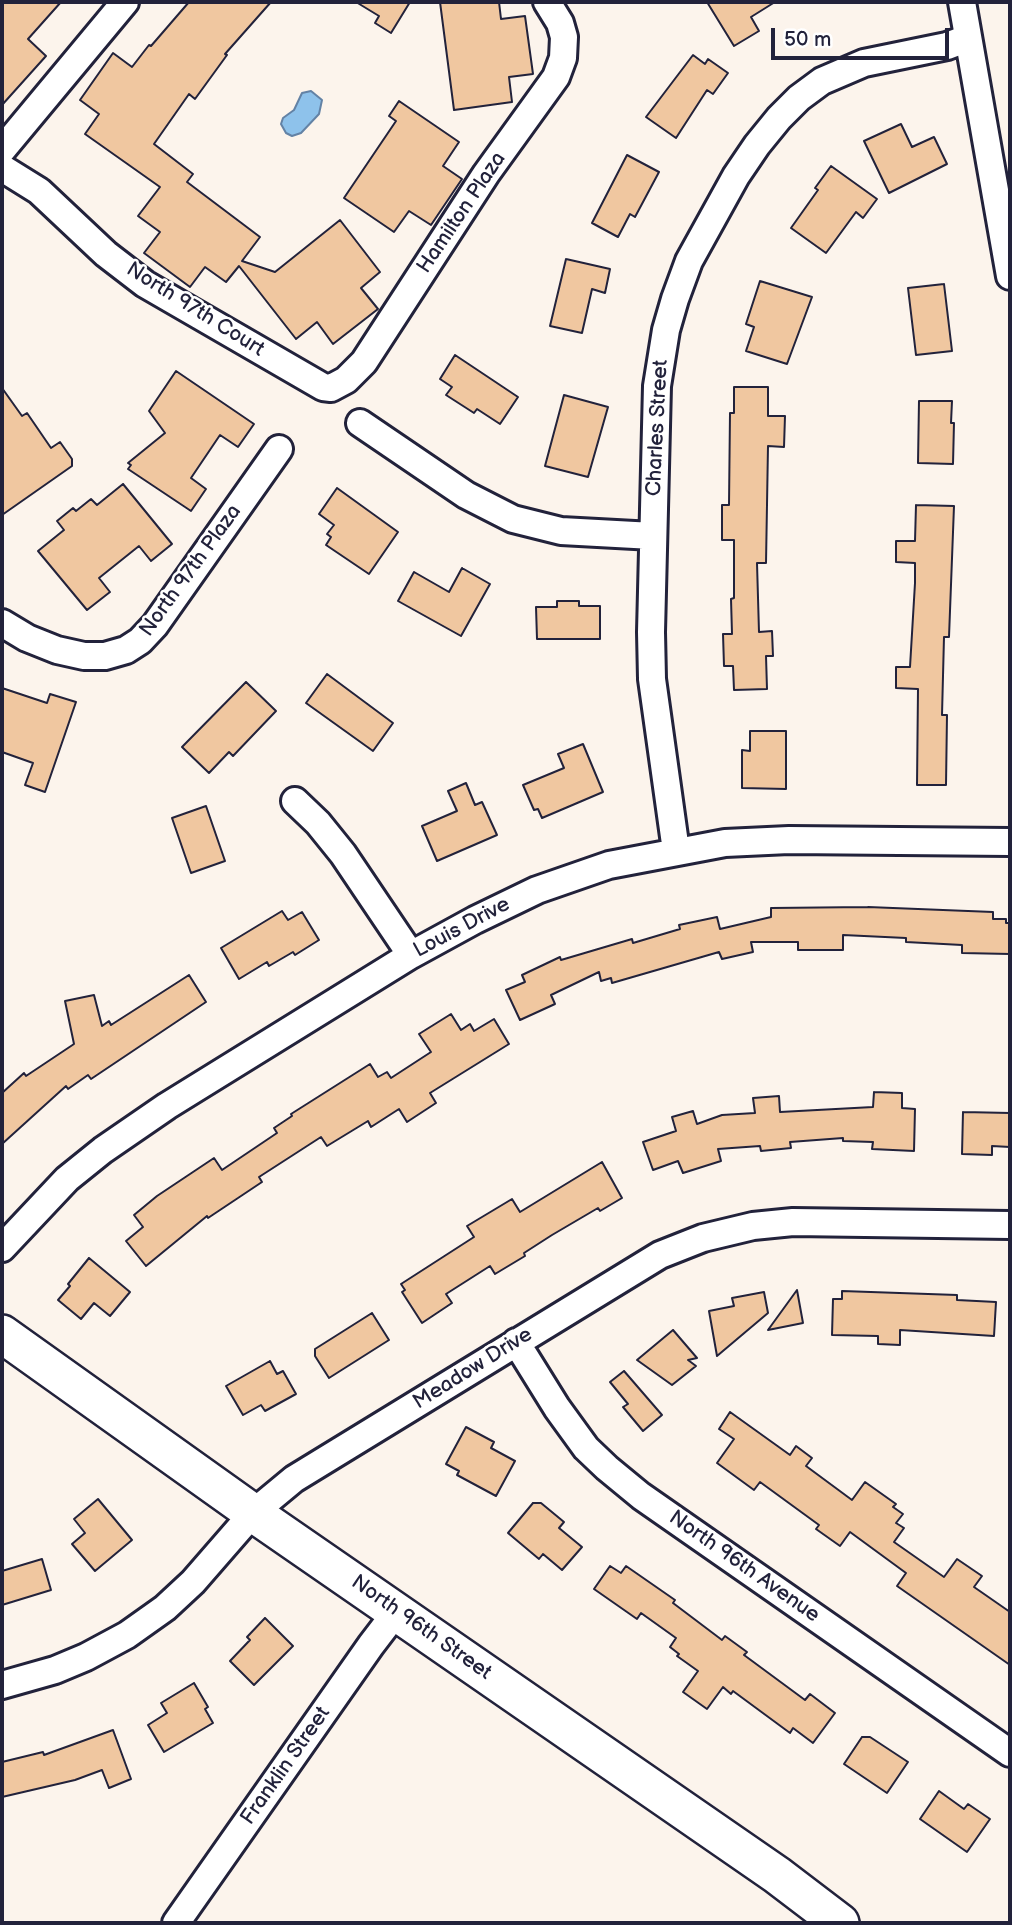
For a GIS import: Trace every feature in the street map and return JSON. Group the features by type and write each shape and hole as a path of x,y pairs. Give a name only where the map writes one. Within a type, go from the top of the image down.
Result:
{"street":[{"path":"2,150 125,2"},
{"path":"962,2 1010,276"},
{"name":"Hamilton Plaza","path":"331,388 345,380 364,362 486,174 556,77 563,58 564,37 553,12"},
{"name":"Charles Street","path":"676,850 652,678 653,536 657,386 666,330 689,261 736,176 779,118 799,98 822,81 864,62 947,46 968,38"},
{"name":"North 97th Court","path":"2,167 38,191 106,254 145,284 323,387 331,388"},
{"path":"360,423 466,495 513,519 561,531 653,536"},
{"name":"North 97th Plaza","path":"2,623 27,638 57,650 84,656 105,656 126,650 140,641 155,625 279,449"},
{"path":"295,801 318,823 343,854 411,955"},
{"name":"Louis Drive","path":"2,1248 67,1180 103,1150 167,1106 411,955 537,890 610,865 676,850 725,843 1009,837"},
{"name":"Meadow Drive","path":"2,1685 65,1666 127,1635 165,1608 193,1582 253,1513 294,1479 660,1255 703,1238 753,1226 831,1221 1010,1225"},
{"name":"North 96th Street","path":"2,1334 253,1513 776,1874 841,1923"},
{"name":"North 96th Avenue","path":"516,1342 557,1408 586,1448 607,1468 641,1496 1010,1753"},
{"name":"Franklin Street","path":"176,1923 370,1645 397,1611"}],"water":[{"path":"311,91 322,100 319,114 301,133 292,136 286,133 281,124 283,118 294,110 302,93"}],"building":[{"path":"2,2 61,2 28,39 46,56 2,105"},
{"path":"189,2 271,2 225,54 227,55 195,99 189,94 154,144 193,174 187,182 260,237 242,261 275,272 340,220 380,272 361,288 378,309 333,344 317,322 296,339 239,266 226,282 205,267 190,287 144,253 160,232 138,216 160,187 85,134 99,114 80,100 113,53 132,67"},
{"path":"356,2 410,2 391,33 375,23 379,16"},
{"path":"440,2 499,2 501,19 525,16 533,74 509,77 512,102 454,110"},
{"path":"707,2 775,2 751,17 759,31 734,46"},
{"path":"693,55 705,64 708,59 728,73 713,94 707,90 676,138 646,117"},
{"path":"399,101 459,142 443,166 462,179 431,225 409,211 394,232 344,198 396,121 389,116"},
{"path":"901,124 912,147 934,137 947,164 889,193 864,141"},
{"path":"627,155 659,172 635,217 630,214 618,237 592,223"},
{"path":"831,166 877,199 863,218 856,212 826,253 791,228"},
{"path":"566,259 610,269 605,293 592,289 582,333 550,326"},
{"path":"760,281 812,297 787,364 746,351 754,327 746,324"},
{"path":"944,284 952,351 916,355 908,288"},
{"path":"455,355 518,397 500,424 477,409 474,413 446,395 452,387 440,379"},
{"path":"176,371 254,424 238,447 220,435 191,478 206,489 191,511 128,469 131,465 128,463 165,433 149,411"},
{"path":"734,387 768,387 768,416 785,416 784,447 768,446 766,563 757,563 759,632 772,631 773,656 766,656 767,689 734,690 733,666 724,666 723,634 732,634 734,540 722,540 722,505 729,505 730,413 734,413"},
{"path":"2,388 22,416 27,413 51,448 60,442 72,459 72,466 2,515"},
{"path":"564,395 608,407 588,477 545,466"},
{"path":"919,401 952,401 953,464 918,463"},
{"path":"123,484 172,544 151,561 139,546 99,578 110,592 87,610 38,551 64,530 57,521 73,508 76,511 91,499 97,505"},
{"path":"337,488 398,532 369,574 326,545 331,537 327,534 334,525 319,514"},
{"path":"916,505 954,506 949,637 944,637 942,715 947,715 946,785 917,785 918,689 896,688 896,667 910,667 915,563 896,562 896,541 915,541"},
{"path":"462,568 490,584 461,636 398,601 414,572 449,592"},
{"path":"557,601 579,601 579,606 600,606 600,639 537,639 536,607 557,607"},
{"path":"327,674 393,723 373,751 306,703"},
{"path":"246,682 276,711 233,756 229,752 209,773 182,747"},
{"path":"2,688 47,703 50,694 76,702 45,792 25,785 33,763 2,752"},
{"path":"750,731 786,731 786,789 742,788 742,750 750,751"},
{"path":"583,744 603,792 542,818 538,809 534,810 523,785 564,768 558,754"},
{"path":"466,783 475,805 482,802 497,835 437,861 422,826 457,811 448,791"},
{"path":"206,806 225,861 191,873 172,818"},
{"path":"868,907 993,912 993,919 1006,919 1006,923 1010,923 1010,954 962,953 962,945 906,942 906,938 843,935 843,950 798,950 798,942 751,942 753,952 722,959 719,952 612,983 611,978 601,981 599,972 551,995 555,1004 520,1020 506,990 525,982 522,975 560,957 561,960 632,939 633,943 680,929 679,925 717,917 720,929 771,917 771,908"},
{"path":"282,911 288,920 302,912 319,940 295,955 293,952 269,966 267,962 239,979 221,948"},
{"path":"189,975 206,1002 91,1079 88,1075 68,1089 66,1086 2,1144 2,1093 24,1073 26,1076 74,1044 65,1001 94,995 102,1026 109,1021 111,1025"},
{"path":"451,1014 461,1030 470,1024 474,1031 494,1019 509,1044 430,1093 436,1103 407,1122 399,1109 371,1127 368,1121 327,1146 321,1137 259,1177 262,1182 208,1218 207,1216 146,1266 126,1241 143,1227 134,1215 157,1196 214,1158 222,1170 277,1133 274,1128 292,1116 291,1114 370,1064 378,1077 387,1072 391,1078 431,1052 419,1034"},
{"path":"874,1092 902,1093 902,1108 915,1109 914,1151 872,1149 873,1142 843,1141 843,1138 790,1142 791,1148 761,1151 760,1146 718,1149 721,1161 683,1173 678,1161 653,1170 643,1142 676,1131 672,1117 693,1111 697,1124 722,1115 755,1113 753,1098 779,1096 780,1112 873,1107"},
{"path":"963,1112 1010,1113 1010,1147 992,1146 992,1155 962,1154"},
{"path":"602,1162 622,1198 600,1211 598,1208 552,1235 495,1274 490,1266 446,1294 452,1303 422,1323 402,1292 405,1290 401,1284 474,1237 467,1226 512,1199 520,1212"},
{"path":"89,1258 130,1292 110,1316 94,1303 81,1319 58,1300"},
{"path":"797,1290 803,1323 768,1330"},
{"path":"842,1291 957,1295 957,1300 996,1302 994,1336 900,1330 900,1345 878,1344 878,1336 832,1335 833,1299 842,1299"},
{"path":"764,1292 768,1313 717,1356 709,1311 734,1306 732,1298"},
{"path":"372,1313 389,1340 329,1378 315,1356 315,1349"},
{"path":"673,1330 697,1358 688,1360 696,1366 672,1385 637,1360"},
{"path":"270,1361 277,1374 283,1371 296,1394 265,1411 261,1405 243,1415 226,1386"},
{"path":"624,1371 662,1415 643,1431 623,1407 628,1404 610,1382"},
{"path":"730,1412 790,1455 796,1446 812,1458 806,1466 852,1500 865,1482 896,1504 893,1507 903,1514 896,1523 904,1528 894,1542 944,1577 957,1559 982,1576 974,1587 1010,1612 1010,1665 897,1586 906,1573 850,1532 840,1546 816,1529 819,1525 760,1482 754,1490 717,1463 734,1439 719,1429"},
{"path":"466,1427 494,1442 491,1448 515,1461 496,1496 457,1475 459,1471 446,1464"},
{"path":"98,1499 132,1540 95,1571 72,1544 85,1533 74,1519"},
{"path":"533,1503 541,1503 564,1522 559,1528 582,1547 562,1570 543,1554 539,1559 508,1533"},
{"path":"42,1559 51,1590 2,1605 2,1571"},
{"path":"610,1566 621,1573 626,1566 675,1600 673,1603 722,1640 725,1636 747,1652 744,1655 805,1700 810,1694 835,1713 813,1743 793,1728 790,1733 733,1691 731,1694 723,1687 707,1709 683,1692 698,1671 677,1656 679,1654 670,1647 676,1638 641,1613 637,1619 594,1589"},
{"path":"265,1618 293,1646 254,1685 230,1661 250,1640 247,1637"},
{"path":"194,1683 208,1707 205,1709 213,1723 164,1752 148,1725 167,1713 161,1703"},
{"path":"113,1730 131,1779 109,1788 102,1770 75,1780 2,1797 2,1762 43,1752 44,1755"},
{"path":"862,1737 870,1737 908,1762 887,1793 844,1764"},
{"path":"939,1791 964,1809 968,1804 990,1819 967,1852 920,1819"}]}
